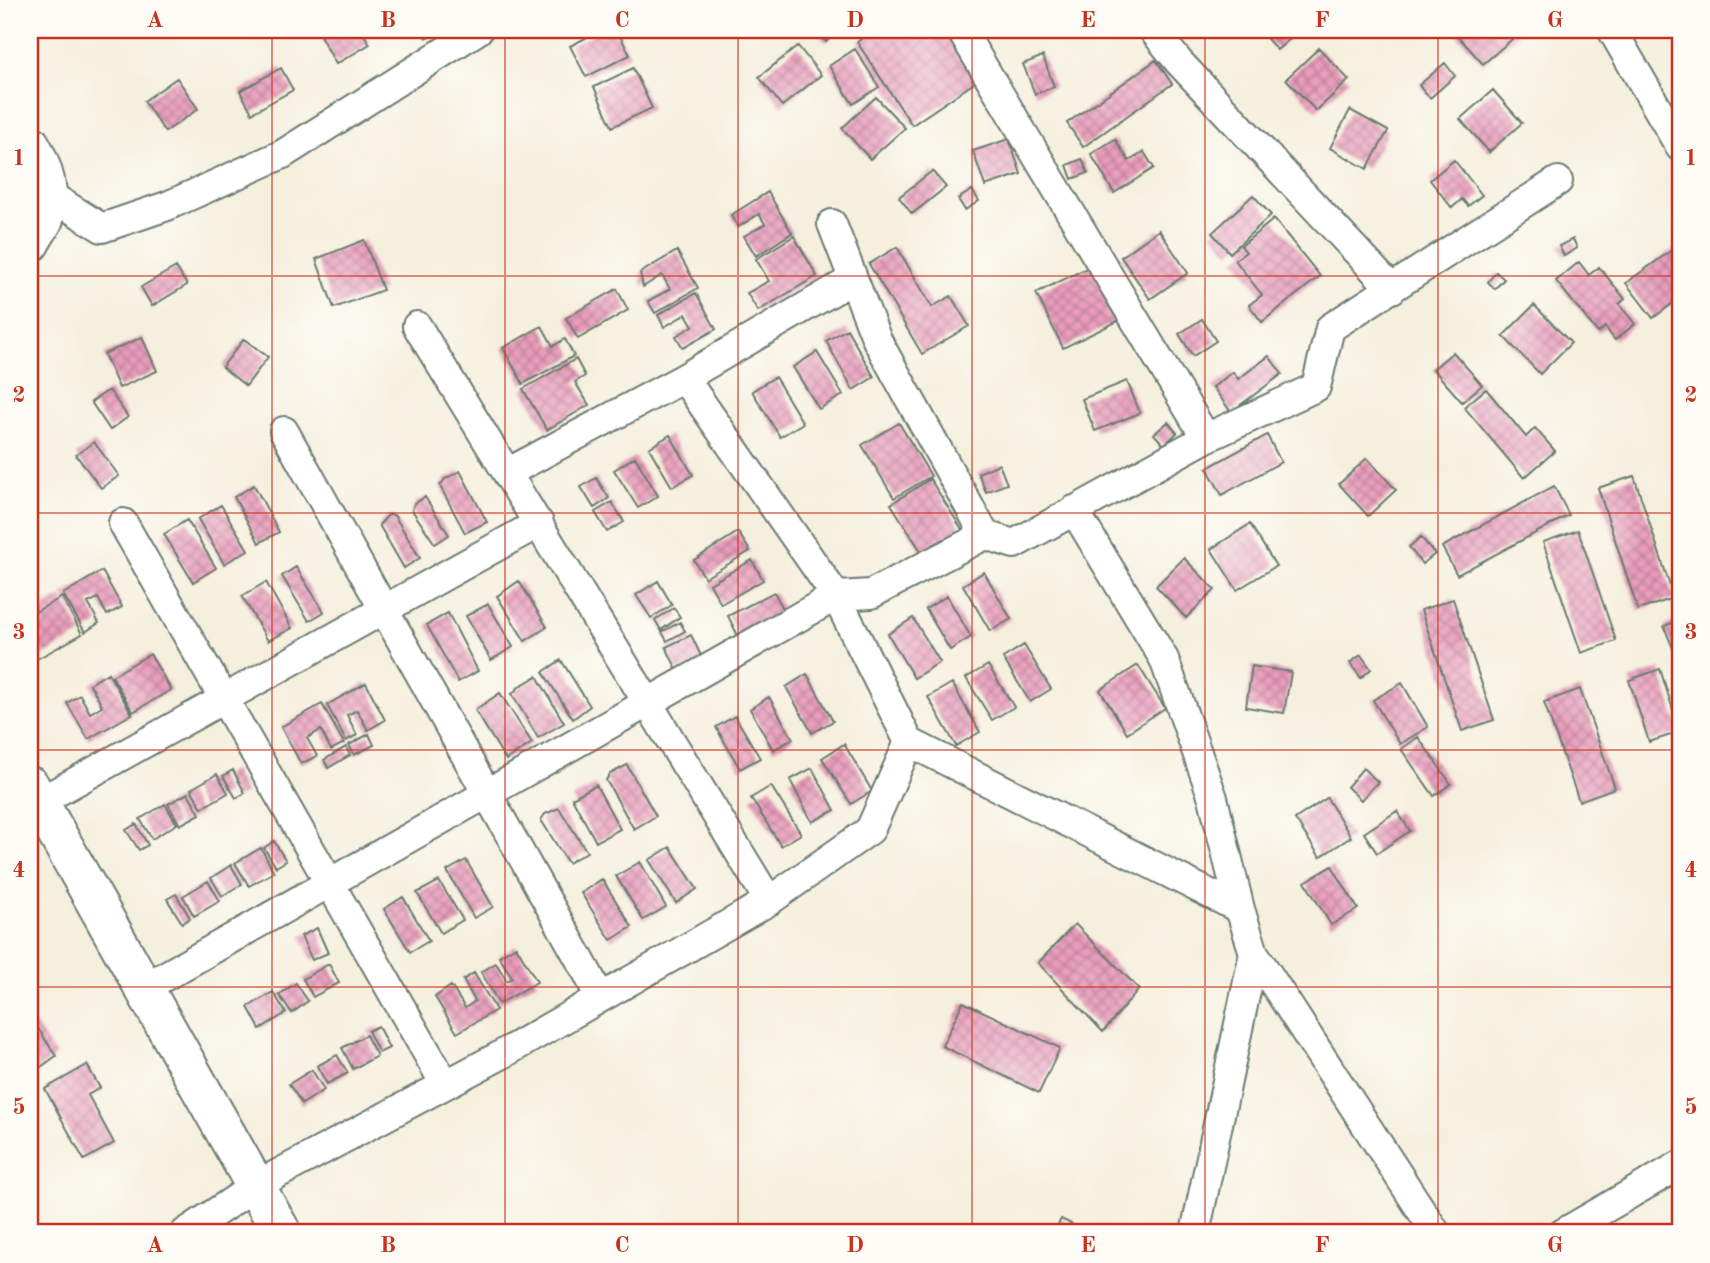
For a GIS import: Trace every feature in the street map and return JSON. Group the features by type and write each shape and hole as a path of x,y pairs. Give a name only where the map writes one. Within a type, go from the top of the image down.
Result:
{"street":[{"path":"48,194 102,228 167,206 283,154 478,30"},
{"path":"961,30 1206,438"},
{"path":"1153,30 1178,62 1392,289"},
{"path":"1612,30 1680,147"},
{"path":"30,144 36,154 48,194 45,217 30,243"},
{"path":"144,988 836,596 870,594 985,536 1014,544 1206,438 1316,387 1330,328 1558,181"},
{"path":"832,224 877,340 985,536"},
{"path":"507,472 684,378 853,279"},
{"path":"418,326 769,901"},
{"path":"684,378 836,596 909,742 1240,909"},
{"path":"284,431 600,998"},
{"path":"1074,510 1164,659 1213,798 1240,909 1254,953 1436,1233"},
{"path":"123,523 445,1084"},
{"path":"282,1233 34,794 223,699 539,523"},
{"path":"185,1233 255,1186 445,1084 769,901 870,830 909,742"},
{"path":"1195,1233 1254,953"},
{"path":"1563,1233 1680,1165"}],"building":[{"path":"317,30 361,30 370,44 336,64"},
{"path":"420,30 439,30 426,38"},
{"path":"601,30 617,30 630,55 586,77 570,46"},
{"path":"822,30 836,32 826,42 818,34"},
{"path":"875,30 948,30 980,79 912,125 857,42"},
{"path":"1300,30 1277,50 1261,32"},
{"path":"1458,30 1514,30 1518,34 1483,64 1455,33"},
{"path":"798,46 821,75 782,106 759,77"},
{"path":"1319,48 1349,80 1316,111 1286,79"},
{"path":"855,49 879,87 853,104 829,66"},
{"path":"1043,56 1054,87 1035,94 1023,64"},
{"path":"1156,60 1172,84 1083,147 1067,123"},
{"path":"1445,63 1455,76 1430,98 1419,85"},
{"path":"281,68 293,90 252,113 240,91"},
{"path":"633,68 652,108 612,127 594,87"},
{"path":"177,78 198,109 165,132 144,101"},
{"path":"1493,90 1522,123 1489,152 1460,119"},
{"path":"876,97 905,128 870,159 842,128"},
{"path":"1350,110 1388,131 1367,169 1330,148"},
{"path":"1009,139 1021,174 985,186 973,151"},
{"path":"1115,139 1129,161 1144,152 1154,168 1114,193 1091,154"},
{"path":"1082,159 1088,173 1072,179 1067,165"},
{"path":"1454,160 1482,195 1468,206 1462,199 1452,208 1430,180"},
{"path":"932,171 946,187 912,214 899,197"},
{"path":"972,190 979,201 965,210 958,199"},
{"path":"768,192 792,233 756,256 744,236 765,224 759,214 738,227 731,215"},
{"path":"1253,195 1271,215 1230,253 1212,233"},
{"path":"1274,219 1320,276 1262,322 1249,305 1262,295 1235,260 1246,252 1241,246"},
{"path":"1159,230 1188,273 1150,299 1121,257"},
{"path":"794,236 817,276 758,311 747,293 769,281 756,259"},
{"path":"1573,239 1577,248 1564,256 1559,246"},
{"path":"364,240 383,290 334,308 316,259"},
{"path":"897,247 932,307 951,296 969,326 922,354 869,264"},
{"path":"1680,247 1680,298 1653,318 1626,283"},
{"path":"677,251 698,288 655,313 648,301 670,289 662,275 643,287 640,273"},
{"path":"1579,262 1589,275 1599,267 1625,299 1619,304 1635,324 1615,340 1605,327 1598,333 1556,281"},
{"path":"1093,265 1120,320 1063,348 1036,293"},
{"path":"176,267 187,285 152,306 141,287"},
{"path":"1496,272 1504,279 1495,289 1488,282"},
{"path":"617,289 628,310 578,339 566,318"},
{"path":"696,293 716,329 683,348 676,336 693,326 686,314 664,327 658,315"},
{"path":"1534,305 1571,343 1540,374 1503,336"},
{"path":"1202,319 1216,341 1193,356 1179,334"},
{"path":"542,326 553,346 565,339 574,356 523,384 503,348"},
{"path":"847,329 874,377 853,390 826,341"},
{"path":"142,337 157,371 119,388 104,354"},
{"path":"244,339 268,357 246,386 222,367"},
{"path":"817,352 843,395 819,409 793,367"},
{"path":"1453,352 1482,385 1462,402 1433,369"},
{"path":"1269,356 1282,374 1231,412 1213,387 1233,372 1238,379"},
{"path":"576,359 585,376 575,382 589,405 547,430 523,389"},
{"path":"775,377 803,423 780,437 752,391"},
{"path":"1127,381 1140,413 1095,431 1082,399"},
{"path":"1486,389 1526,437 1535,428 1555,451 1524,478 1464,407"},
{"path":"109,390 128,417 110,430 91,402"},
{"path":"1168,422 1177,433 1164,445 1154,434"},
{"path":"899,423 931,476 894,498 862,445"},
{"path":"670,435 693,475 672,487 649,448"},
{"path":"1267,435 1281,462 1222,495 1207,468"},
{"path":"94,442 119,476 101,488 76,455"},
{"path":"635,457 658,496 638,508 614,470"},
{"path":"1367,458 1396,490 1368,516 1339,484"},
{"path":"999,464 1007,484 986,492 978,473"},
{"path":"460,471 487,522 465,533 440,486 445,479"},
{"path":"1634,476 1674,598 1638,610 1598,488"},
{"path":"596,478 609,498 594,508 581,487"},
{"path":"930,479 963,531 924,556 891,504"},
{"path":"254,485 279,532 259,543 234,497"},
{"path":"1554,486 1569,515 1457,575 1442,547"},
{"path":"425,497 449,535 435,544 412,510 414,504"},
{"path":"612,502 624,522 607,532 595,512"},
{"path":"221,505 248,550 224,564 198,519"},
{"path":"388,515 394,515 420,558 404,568 379,525"},
{"path":"187,520 216,568 193,582 164,534"},
{"path":"1250,524 1276,566 1237,590 1211,549"},
{"path":"1578,530 1616,641 1581,653 1543,542"},
{"path":"738,532 750,551 705,578 694,560"},
{"path":"1421,537 1435,554 1422,564 1409,547"},
{"path":"1184,558 1215,590 1186,618 1156,586"},
{"path":"752,560 763,580 721,604 710,584"},
{"path":"296,567 324,612 309,621 282,576"},
{"path":"102,571 122,607 107,615 98,598 88,603 99,623 85,632 63,594"},
{"path":"984,572 1011,619 990,631 963,585"},
{"path":"519,581 547,627 525,641 497,596"},
{"path":"658,581 672,605 651,618 636,595"},
{"path":"266,582 292,628 268,641 242,596"},
{"path":"774,592 785,612 738,636 728,616"},
{"path":"947,596 971,637 950,650 926,609"},
{"path":"62,597 82,634 37,659 30,646 30,615"},
{"path":"1453,599 1494,720 1462,731 1421,610"},
{"path":"488,604 513,647 491,660 466,616"},
{"path":"674,608 680,617 661,630 655,620"},
{"path":"448,613 478,671 458,682 427,625"},
{"path":"913,618 940,662 914,678 888,634"},
{"path":"1680,620 1680,666 1664,626"},
{"path":"680,622 685,631 667,641 662,632"},
{"path":"691,635 703,660 678,672 666,647"},
{"path":"1024,645 1051,689 1030,702 1003,658"},
{"path":"150,654 171,690 133,712 112,676"},
{"path":"1361,655 1371,669 1361,678 1350,663"},
{"path":"561,660 590,706 573,719 543,672"},
{"path":"988,665 1014,707 992,720 966,678"},
{"path":"1138,665 1165,708 1127,733 1100,690"},
{"path":"1252,666 1291,672 1284,713 1246,707"},
{"path":"1660,669 1680,732 1649,742 1629,680"},
{"path":"108,673 132,714 88,739 67,703 80,695 90,713 102,706 90,684"},
{"path":"807,674 833,721 812,733 786,687"},
{"path":"537,676 564,723 538,738 512,694"},
{"path":"366,683 385,720 368,730 357,710 347,715 357,735 346,741 327,705"},
{"path":"952,683 980,732 956,746 928,697"},
{"path":"1402,683 1428,727 1400,744 1373,700"},
{"path":"1580,689 1615,788 1579,801 1544,702"},
{"path":"500,693 532,743 506,760 475,710"},
{"path":"769,697 793,739 773,750 750,709"},
{"path":"322,704 344,743 331,750 321,730 307,738 317,756 301,764 281,727"},
{"path":"735,716 760,758 740,769 716,727"},
{"path":"369,734 374,745 354,755 349,745"},
{"path":"1418,737 1451,784 1434,796 1401,749"},
{"path":"844,744 872,791 851,804 822,758"},
{"path":"346,747 350,755 328,768 324,760"},
{"path":"627,765 656,816 634,829 606,780 610,774"},
{"path":"812,768 835,810 812,822 790,780"},
{"path":"1363,768 1378,782 1361,800 1347,787"},
{"path":"233,770 245,793 236,798 223,776"},
{"path":"217,774 228,793 202,808 191,789"},
{"path":"596,785 620,829 596,842 572,798"},
{"path":"771,786 801,834 781,846 751,798"},
{"path":"188,793 200,814 180,825 168,804"},
{"path":"1327,798 1351,837 1320,857 1295,819"},
{"path":"165,804 177,824 152,839 140,819"},
{"path":"559,808 587,852 568,863 541,820 545,814"},
{"path":"1397,811 1410,831 1377,853 1364,833"},
{"path":"136,824 148,845 139,850 126,830"},
{"path":"274,841 286,861 276,867 264,848"},
{"path":"670,847 697,889 676,903 649,860"},
{"path":"261,848 274,872 249,886 235,863"},
{"path":"466,860 493,907 474,918 447,871"},
{"path":"640,862 666,907 643,920 616,876"},
{"path":"231,865 242,884 222,896 211,878"},
{"path":"1332,866 1358,909 1331,925 1305,882"},
{"path":"602,879 632,927 611,940 581,893"},
{"path":"208,881 220,901 194,916 183,896"},
{"path":"439,881 463,920 441,933 417,893"},
{"path":"176,894 190,918 182,923 167,899"},
{"path":"403,897 429,941 410,952 384,909"},
{"path":"1075,924 1139,989 1103,1032 1038,963"},
{"path":"317,928 328,953 312,960 301,936"},
{"path":"516,946 537,982 499,1004 481,972 496,963 507,981 512,978 499,956"},
{"path":"329,964 339,983 313,997 303,979"},
{"path":"474,973 496,1010 457,1033 435,997 451,986 465,1008 475,1001 463,980"},
{"path":"296,983 308,1001 292,1013 279,995"},
{"path":"273,992 286,1013 260,1029 248,1007"},
{"path":"963,1002 1060,1048 1039,1093 942,1046"},
{"path":"30,1016 56,1056 34,1072 30,1066"},
{"path":"378,1026 389,1048 379,1053 368,1031"},
{"path":"366,1035 377,1056 353,1069 342,1048"},
{"path":"337,1055 348,1073 327,1084 317,1066"},
{"path":"87,1065 100,1088 88,1095 114,1143 84,1160 45,1089"},
{"path":"312,1070 324,1090 302,1104 289,1084"},
{"path":"1061,1219 1077,1227 1074,1233 1054,1233"}]}
